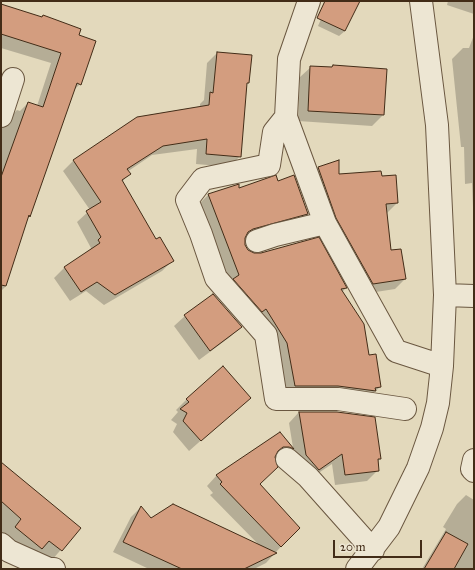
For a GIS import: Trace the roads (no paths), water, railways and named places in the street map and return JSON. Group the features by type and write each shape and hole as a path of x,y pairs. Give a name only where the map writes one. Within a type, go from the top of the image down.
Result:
{"street":[{"path":"309,1 289,59 286,117 325,223 396,351 442,366"},
{"path":"357,569 373,550 389,527 418,468 432,428 438,402 442,366 445,296 437,125 421,1"},
{"path":"1,116 13,79"},
{"path":"286,117 274,132 269,166 203,179 187,200 201,234 216,278 266,335 276,399 338,399 405,409"},
{"path":"257,241 325,223"},
{"path":"445,296 474,296"},
{"path":"287,459 308,477 373,550"},
{"path":"474,460 472,470 474,471"},
{"path":"1,544 9,551 49,569 54,569"}]}
